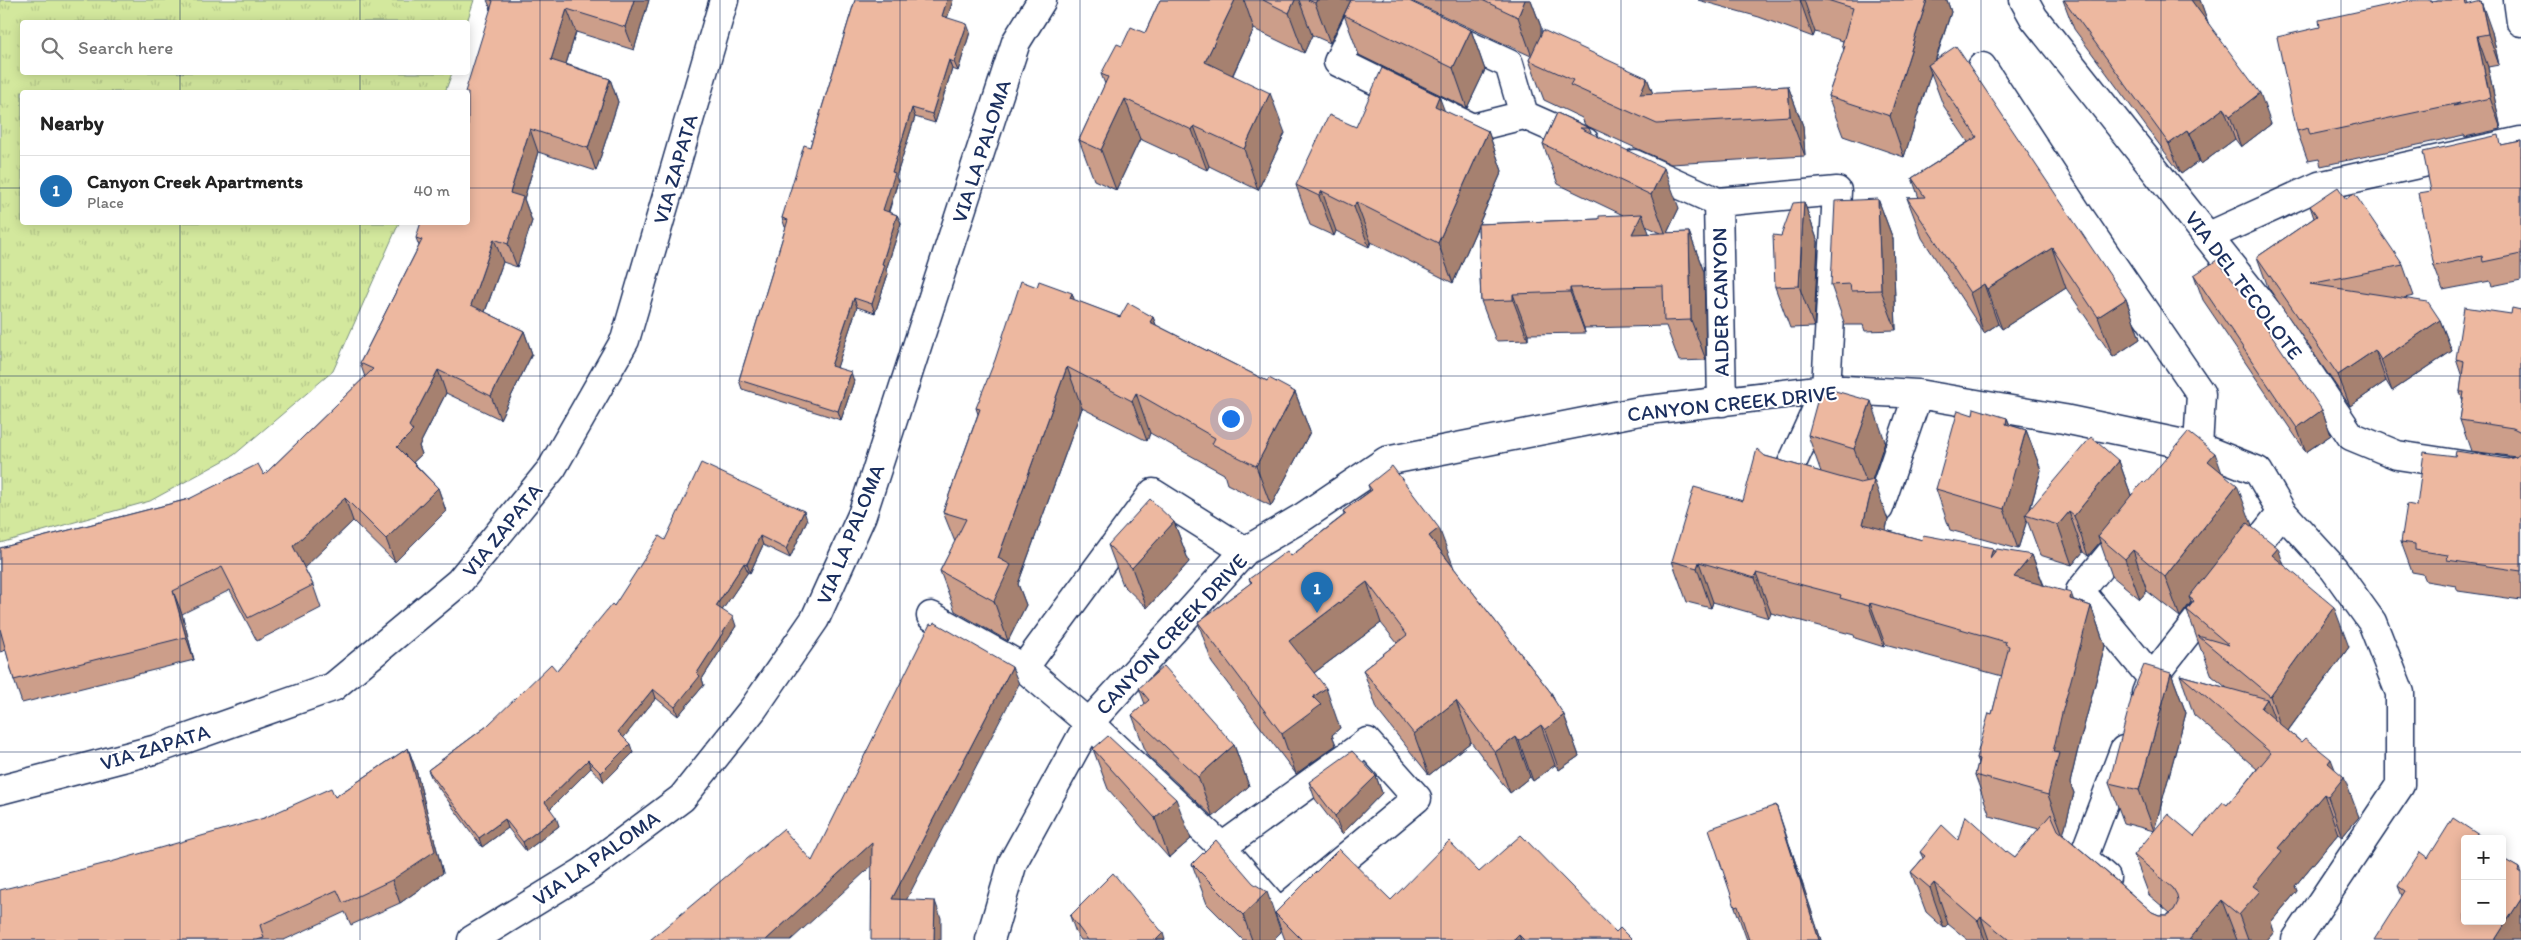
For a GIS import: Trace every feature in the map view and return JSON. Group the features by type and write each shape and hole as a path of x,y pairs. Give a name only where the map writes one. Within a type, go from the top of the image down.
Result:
{"street":[{"name":"VIA ZAPATA","path":"0,790 157,749 333,687 459,582 552,468 625,340 724,0"},
{"name":"VIA LA PALOMA","path":"472,940 583,872 682,798 753,709 815,619 862,515 1016,42 1042,0"},
{"name":"VIA DEL TECOLOTE","path":"2024,0 2034,18 2270,315 2351,436 2397,455 2521,474"},
{"path":"2518,0 2521,22"},
{"path":"1376,3 1338,62 1472,128 1524,115 1509,64 1424,24"},
{"path":"1982,67 2080,217 2201,394 2198,447 2173,477"},
{"name":"ALDER CANYON","path":"1524,115 1718,202 1837,191 1826,389"},
{"path":"2209,236 2319,186 2521,141"},
{"name":"ALDER CANYON","path":"1718,202 1722,402"},
{"path":"1826,389 1784,481 1879,508 1918,394"},
{"name":"CANYON CREEK DRIVE","path":"990,940 1013,862 1089,723 1245,551 1303,517 1386,461 1640,412 1826,389 1918,394 2064,419 2198,447 2258,472 2282,512 2334,569 2372,622 2400,693 2400,785 2296,940"},
{"path":"1024,668 1153,493 1245,551"},
{"path":"2148,507 2080,591 2152,678"},
{"path":"2126,896 2083,858 2152,678 2282,512"},
{"path":"931,616 1024,668 1089,723 1222,847 1279,913 1417,798 1367,742 1222,847"}],"green space":[{"path":"0,0 474,0 468,20 20,20 20,75 451,75 446,90 20,90 20,225 398,225 333,371 234,455 150,501 0,543"}],"building":[{"path":"491,0 634,0 625,27 567,9 551,60 610,79 588,148 530,129 510,193 523,197 508,244 494,239 471,305 524,331 491,396 438,370 409,426 413,431 397,447 438,488 386,539 345,498 293,546 313,585 248,618 222,567 173,591 186,637 14,680 0,629 0,548 189,499 258,464 264,475 373,369 360,363 422,240 416,238 420,225 470,225 470,90 466,90 493,1"},
{"path":"855,0 947,0 942,16 967,24 954,62 949,60 932,114 912,108 892,172 895,173 883,210 897,215 882,264 885,265 872,304 854,298 831,366 851,372 838,411 739,380 788,220 782,218 804,145 810,147"},
{"path":"1160,0 1235,0 1205,62 1270,93 1244,149 1194,126 1192,130 1125,99 1101,150 1079,140 1108,77 1101,74 1117,44 1122,46 1131,27 1145,33"},
{"path":"1263,0 1295,0 1289,13"},
{"path":"1351,0 1407,0 1471,30 1453,68 1344,15"},
{"path":"1482,0 1525,0 1518,17"},
{"path":"1827,0 1927,0 1890,116 1828,96 1845,46 1842,45 1853,8"},
{"path":"2064,0 2191,0 2260,93 2230,116 2224,108 2190,133 2188,130 2169,144"},
{"path":"2411,0 2431,0 2431,2 2438,0 2465,0 2466,5 2481,1 2488,34 2477,36 2490,98 2310,135 2308,128 2297,131 2277,37 2320,27 2319,20"},
{"path":"1543,30 1647,78 1640,94 1788,86 1790,116 1657,124 1570,85 1573,80 1529,60"},
{"path":"1956,46 2126,299 2098,317 2052,248 1987,289 1984,284 1970,293 1907,198 1925,197 1912,178 1977,137 1928,65"},
{"path":"1382,68 1439,96 1435,106 1488,131 1438,243 1356,202 1354,207 1322,191 1319,196 1296,185 1329,115 1356,127"},
{"path":"1557,113 1589,128 1580,128 1664,168 1651,195 1543,144"},
{"path":"2499,135 2501,145 2521,141 2521,254 2483,262 2482,256 2434,266 2419,193 2431,191 2423,152"},
{"path":"2338,187 2346,199 2354,193 2403,265 2310,284 2428,302 2440,320 2381,360 2375,350 2338,375 2257,257 2317,216 2310,206"},
{"path":"1878,199 1881,290 1851,291 1850,284 1831,285 1835,201"},
{"path":"1804,202 1799,286 1775,287 1773,235 1781,236 1793,203"},
{"path":"1642,214 1632,234 1689,232 1691,320 1664,321 1663,286 1570,288 1570,292 1513,294 1513,300 1481,301 1478,224 1599,219 1599,216"},
{"path":"2217,260 2248,300 2322,410 2297,428 2194,275"},
{"path":"1021,281 1037,287 1039,281 1072,293 1070,298 1120,317 1128,303 1153,317 1150,322 1267,381 1269,378 1295,392 1256,466 1212,444 1215,438 1136,393 1132,401 1067,367 998,558 1011,565 994,601 940,571 966,519 943,512 980,409 976,408 995,360"},
{"path":"2464,307 2511,314 2512,308 2521,310 2521,433 2513,428 2460,420 2464,392 2460,392 2464,361 2456,359"},
{"path":"1821,387 1871,401 1854,449 1808,435"},
{"path":"1974,408 2007,418 2006,424 2026,430 2004,509 1936,489 1958,410 1973,415"},
{"path":"2188,432 2215,453 2208,461 2237,485 2165,577 2133,550 2125,559 2098,536 2143,481 2145,483"},
{"path":"2091,437 2119,461 2074,516 2069,512 2058,525 2025,515"},
{"path":"1757,449 1765,456 1860,483 1874,480 1863,524 1922,540 1923,535 1993,548 1990,558 1997,549 2032,555 2014,577 2071,593 2070,599 2091,606 2053,752 2059,753 2048,795 1975,775 1979,759 1976,758 1989,713 1992,714 2009,646 2005,644 2006,642 1870,603 1869,606 1840,598 1841,595 1756,573 1755,578 1699,562 1697,568 1672,561 1694,487 1743,501"},
{"path":"2456,451 2508,459 2516,457 2521,453 2521,571 2447,560 2448,555 2415,550 2415,544 2401,542 2407,504 2417,506 2424,452 2455,456"},
{"path":"701,463 804,511 786,549 760,536 747,564 744,563 716,606 733,617 697,673 700,676 675,707 653,689 618,732 630,744 601,773 588,760 545,802 556,817 523,842 505,819 479,838 428,770 487,726 551,664 557,671 612,604 614,606 659,536 665,540"},
{"path":"1392,466 1439,528 1429,536 1552,694 1564,715 1545,730 1541,725 1519,741 1516,737 1495,752 1456,701 1414,734 1363,670 1407,635 1367,582 1289,641 1326,688 1313,697 1321,705 1282,734 1198,622 1252,582 1249,579 1287,551 1291,556 1346,514 1343,511 1372,490 1368,485"},
{"path":"1150,499 1174,522 1132,568 1108,545"},
{"path":"2247,523 2278,548 2272,555 2334,607 2270,696 2198,636 2229,645 2187,610 2194,601 2189,597"},
{"path":"934,622 1012,667 892,899 935,901 934,940 871,940 872,843 766,940 650,940 783,829 812,861 930,624 933,625"},
{"path":"2144,665 2171,673 2139,790 2109,783 2133,692"},
{"path":"1164,666 1234,745 1198,777 1132,715 1149,700 1139,688"},
{"path":"2180,675 2267,699 2261,708 2301,742 2305,738 2331,759 2328,763 2344,777 2328,797 2324,794 2278,848 2282,851 2253,886 2260,891 2239,915 2222,901 2189,940 2009,940 1981,917 1978,921 1934,883 1930,888 1911,872 1925,856 1920,852 1942,825 1958,840 1965,815 2006,852 2015,857 2051,814 2058,830 2152,912 2159,915 2167,915 2174,910 2178,902 2173,888 2134,855 2168,814 2194,836 2223,802 2227,805 2271,753"},
{"path":"1108,736 1176,799 1155,818 1093,749"},
{"path":"408,748 435,851 392,880 343,903 337,890 260,925 264,938 257,940 0,940 0,890 111,862 264,818 331,788 335,797"},
{"path":"1352,751 1376,776 1335,816 1309,782"},
{"path":"1776,805 1819,940 1749,940 1738,906 1735,907 1709,829"},
{"path":"2453,818 2479,835 2461,835 2461,925 2505,925 2495,940 2374,940 2405,891 2398,886 2420,852 2428,858"},
{"path":"1521,835 1616,932 1620,928 1632,940 1524,940 1519,935 1514,940 1302,940 1275,913 1339,849 1391,900 1449,841 1479,872"},
{"path":"1216,840 1253,883 1267,892 1243,915 1192,864"},
{"path":"2506,860 2519,868 2518,871 2521,873 2521,899 2506,923"},
{"path":"1113,873 1163,933 1156,940 1088,940 1070,916"}],"place":[{"name":"Canyon Creek Apartments","path":"1317,613"}]}
